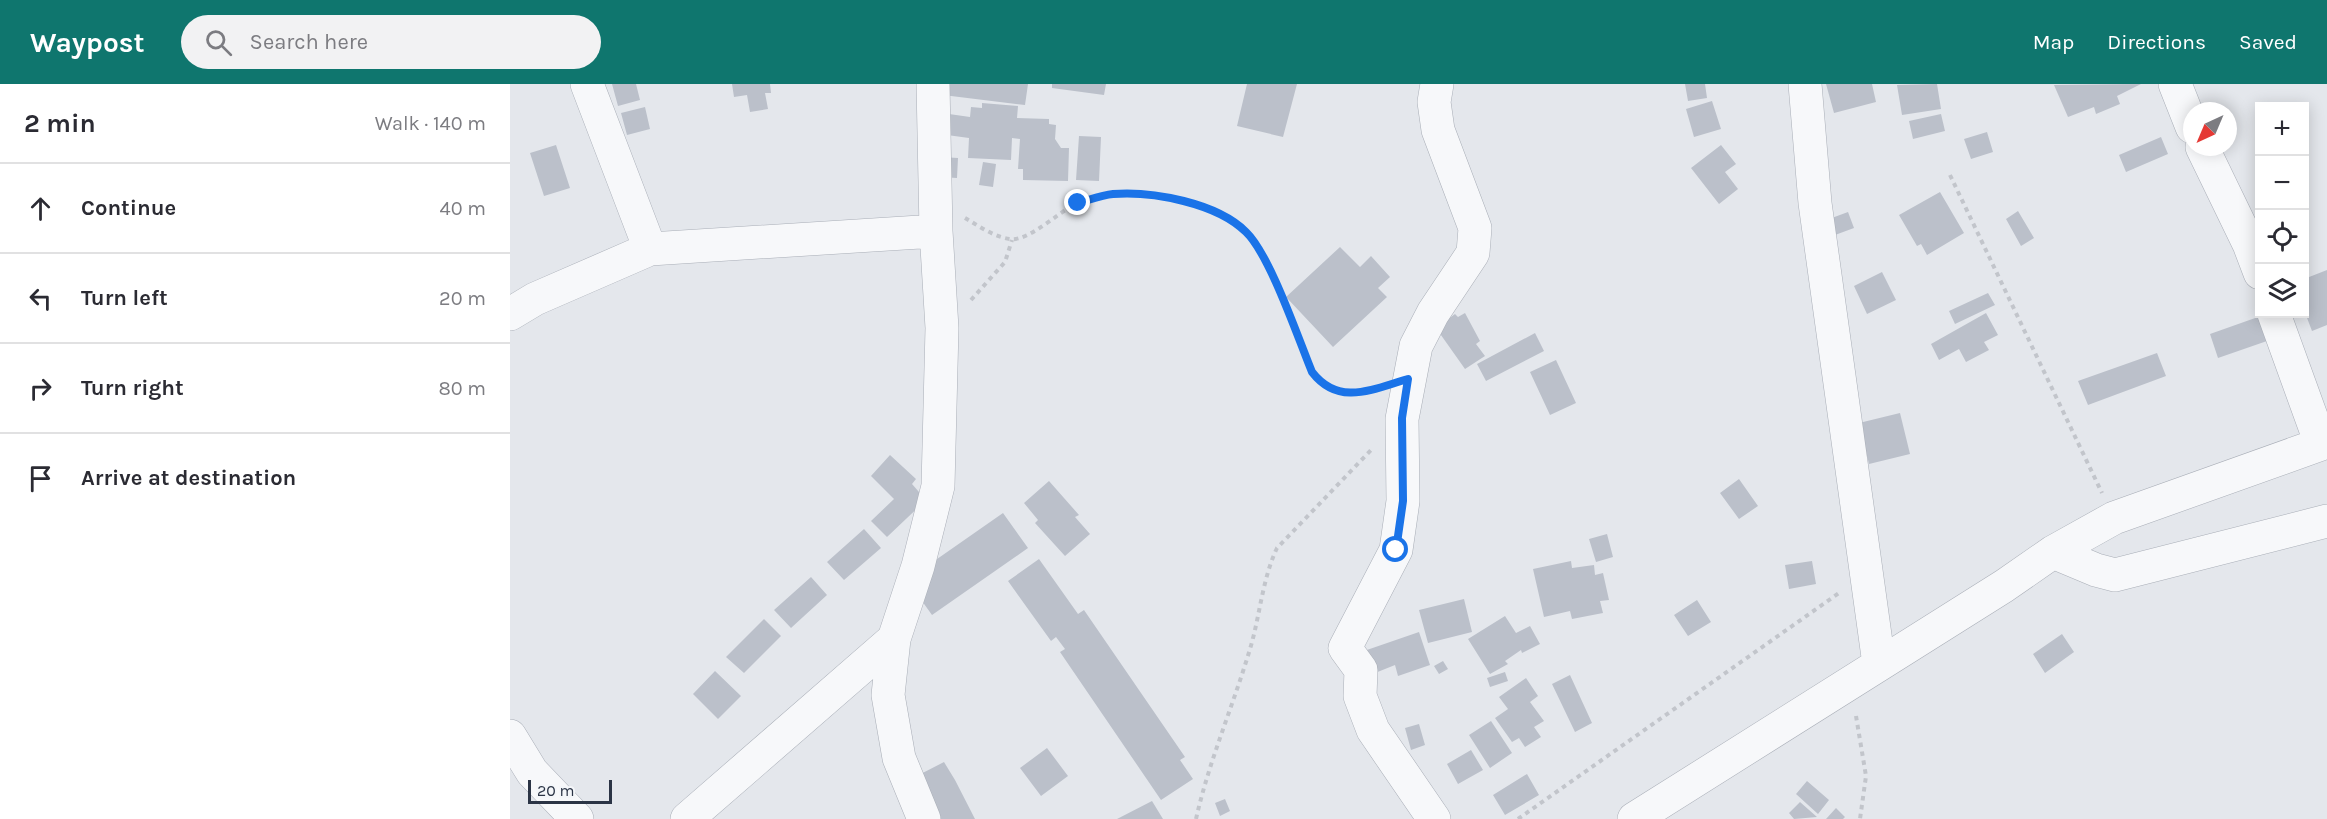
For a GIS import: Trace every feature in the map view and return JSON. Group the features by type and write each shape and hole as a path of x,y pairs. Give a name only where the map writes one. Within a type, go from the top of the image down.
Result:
{"street":[{"path":"587,84 650,249"},
{"path":"924,819 899,758 888,695 894,639 918,566 938,486 942,328 935,217 933,84"},
{"path":"1434,819 1373,730 1360,696 1361,670 1346,648 1396,550 1403,501 1402,418 1416,346 1433,313 1473,253 1475,228 1438,130 1434,102 1437,84"},
{"path":"1805,84 1815,203 1879,664"},
{"path":"2175,84 2183,104"},
{"path":"2206,156 2249,244 2256,264"},
{"path":"510,314 535,299 650,249 935,217"},
{"path":"1634,819 2052,552 2114,518 2324,443 2276,318"},
{"path":"2052,552 2096,570 2115,575 2327,521"},
{"path":"687,819 894,639"},
{"path":"510,736 532,772 577,819"}],"path":[{"path":"1950,175 2114,518"},
{"path":"935,217 1012,240 1026,236 1078,203 1113,194 1165,196 1220,213 1246,232 1262,254 1312,372 1321,383 1334,391 1356,394 1408,379"},
{"path":"942,328 996,274 1009,254 1012,240"},
{"path":"1196,819 1204,784 1250,649 1269,564 1277,548 1402,418"},
{"path":"1518,819 1866,573"},
{"path":"1850,683 1866,776 1860,819"}],"building":[{"path":"612,84 636,84 640,100 618,106"},
{"path":"732,84 770,84 771,93 765,93 768,109 750,112 747,95 734,97"},
{"path":"944,84 1028,84 1025,105 943,95"},
{"path":"1052,84 1106,84 1104,95 1052,88"},
{"path":"1247,84 1297,84 1283,137 1237,126"},
{"path":"1685,84 1705,84 1707,98 1688,101"},
{"path":"1826,84 1872,84 1876,102 1834,113"},
{"path":"1937,84 1941,109 1902,115 1897,85"},
{"path":"2141,84 2117,96 2120,104 2096,114 2094,107 2068,117 2054,85"},
{"path":"1712,101 1721,129 1694,137 1686,109"},
{"path":"982,103 1018,106 1017,118 1049,119 1049,124 1056,125 1055,139 1061,148 1069,148 1068,181 1023,180 1023,169 1018,169 1020,139 1012,138 1011,160 968,158 969,138 947,135 949,114 970,117 971,107 982,108"},
{"path":"645,107 650,129 627,135 621,113"},
{"path":"1941,114 1945,131 1913,139 1909,121"},
{"path":"1987,132 1993,152 1971,159 1964,139"},
{"path":"1079,136 1101,137 1099,181 1076,180"},
{"path":"2161,137 2168,154 2126,172 2119,155"},
{"path":"556,145 570,188 544,196 530,153"},
{"path":"1721,145 1736,164 1725,172 1738,189 1719,204 1691,168"},
{"path":"941,157 958,158 957,178 940,177"},
{"path":"983,162 996,164 993,187 979,185"},
{"path":"1940,192 1964,233 1927,255 1921,244 1917,246 1899,215"},
{"path":"2018,211 2034,238 2021,246 2006,219"},
{"path":"1848,212 1854,228 1835,235 1829,219"},
{"path":"1340,247 1360,267 1371,256 1390,277 1378,288 1387,297 1333,347 1286,297"},
{"path":"2327,270 2327,325 2312,331 2307,318 2309,318 2309,277"},
{"path":"1882,272 1896,300 1867,314 1854,286"},
{"path":"1988,293 1995,305 1955,324 1949,311"},
{"path":"1465,313 1480,341 1476,344 1485,356 1465,369 1436,328 1455,314 1458,317"},
{"path":"1986,313 1998,335 1984,342 1989,350 1966,362 1959,349 1939,360 1931,344"},
{"path":"2258,318 2267,341 2218,358 2210,334"},
{"path":"1535,333 1544,351 1486,381 1477,364"},
{"path":"2157,353 2166,376 2088,405 2078,381"},
{"path":"1556,360 1576,403 1550,415 1530,372"},
{"path":"1900,413 1910,454 1869,464 1859,423"},
{"path":"890,455 916,479 912,484 926,500 887,537 871,521 894,499 871,476"},
{"path":"1739,479 1758,506 1739,519 1720,493"},
{"path":"1049,481 1079,515 1075,517 1090,534 1065,556 1035,523 1038,520 1024,503"},
{"path":"1003,513 1028,548 932,615 907,580"},
{"path":"864,529 881,548 844,580 827,562"},
{"path":"1607,534 1613,557 1596,562 1589,539"},
{"path":"1039,559 1078,614 1084,610 1185,757 1180,760 1193,779 1161,800 1060,652 1065,649 1056,637 1051,641 1008,581"},
{"path":"1571,561 1572,568 1594,565 1595,575 1603,573 1609,600 1600,601 1603,613 1572,619 1570,611 1544,617 1533,569"},
{"path":"1812,561 1816,584 1789,589 1785,565"},
{"path":"811,577 827,595 791,628 774,610"},
{"path":"1464,599 1472,632 1428,643 1419,610"},
{"path":"1697,600 1711,622 1688,636 1674,615"},
{"path":"1505,616 1516,633 1530,626 1540,644 1522,653 1521,650 1505,661 1508,664 1490,674 1468,639"},
{"path":"764,619 781,636 744,673 726,657"},
{"path":"1419,632 1430,665 1398,676 1395,665 1370,675 1361,652"},
{"path":"2062,634 2074,652 2045,673 2033,654"},
{"path":"1443,661 1448,669 1439,674 1434,666"},
{"path":"715,671 741,696 718,719 693,694"},
{"path":"1505,672 1508,681 1490,687 1487,678"},
{"path":"1570,675 1592,723 1575,732 1552,684"},
{"path":"1526,678 1538,696 1530,702 1544,721 1534,727 1541,737 1525,747 1519,738 1512,742 1495,718 1508,709 1499,697"},
{"path":"1491,721 1512,753 1490,768 1469,735"},
{"path":"1419,724 1425,745 1411,750 1405,728"},
{"path":"1047,748 1068,776 1041,796 1020,768"},
{"path":"1471,750 1483,770 1458,784 1447,764"},
{"path":"944,762 975,819 922,819 909,780"},
{"path":"1527,774 1539,795 1505,815 1493,795"},
{"path":"1807,781 1829,800 1818,814 1796,794"},
{"path":"1225,799 1230,811 1220,816 1215,803"},
{"path":"1152,801 1163,819 1117,819"},
{"path":"1800,802 1817,817 1794,819 1789,813"},
{"path":"1836,808 1845,817 1826,819"}],"route":[{"path":"1078,203 1113,194 1165,196 1220,213 1246,232 1262,254 1312,372 1321,383 1334,391 1356,394 1408,379 1402,418 1403,501 1396,550"}]}
